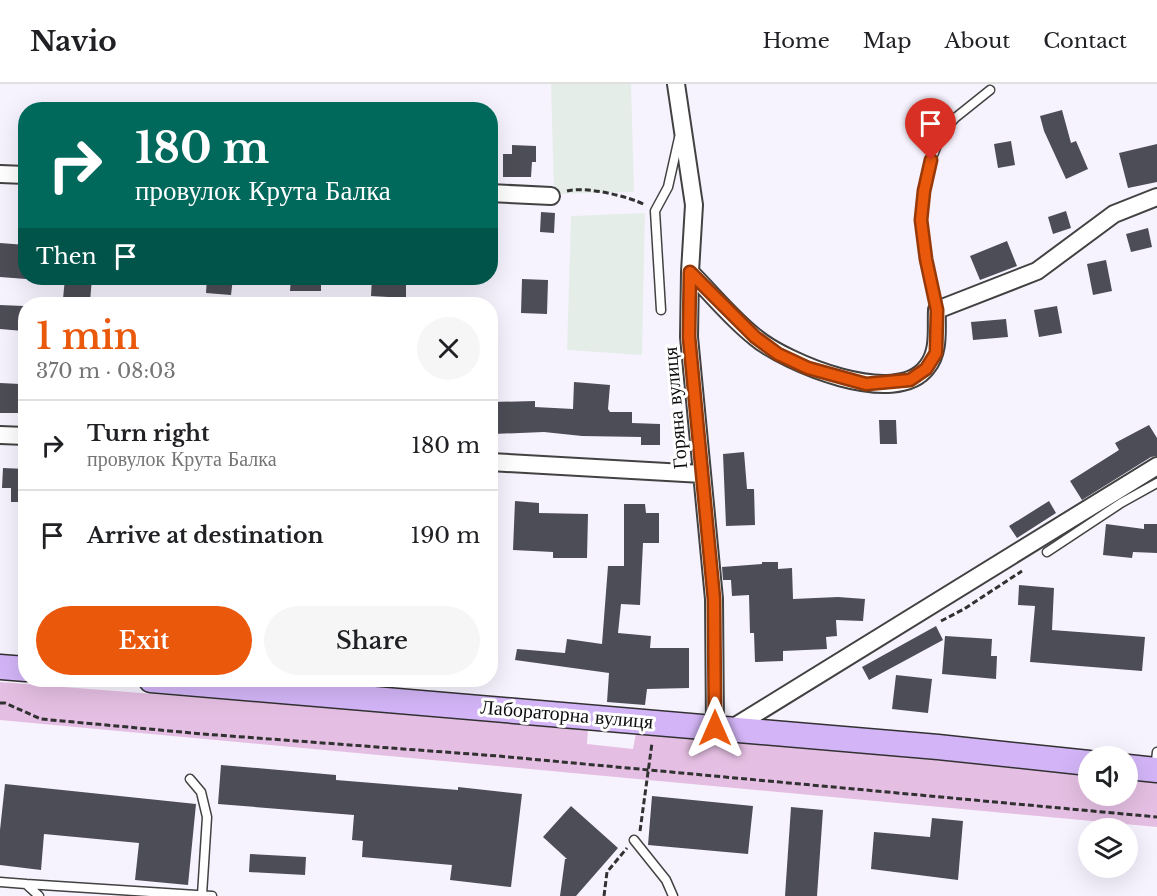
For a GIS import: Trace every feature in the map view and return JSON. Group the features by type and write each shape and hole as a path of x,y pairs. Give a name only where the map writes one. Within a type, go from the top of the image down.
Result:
{"main road":[{"path":"0,667 18,668"},
{"name":"Лабораторна вулиця","path":"237,687 661,722 1078,762"},
{"path":"1138,766 1156,764"}],"street":[{"name":"Горяна вулиця","path":"676,84 694,205 689,337 714,599 721,729"},
{"path":"0,174 18,175"},
{"path":"498,193 551,196"},
{"path":"690,272 755,337 778,354 808,368 866,384 910,380 926,369 936,353 937,310 1037,272 1114,214 1157,197"},
{"path":"0,435 18,436"},
{"path":"498,462 702,474"},
{"path":"721,729 1157,466"}],"lane":[{"path":"937,310 926,259 921,220 924,191 931,160 942,133 955,118 990,90"},
{"path":"661,310 655,212 668,187 682,124"},
{"path":"1047,552 1121,503 1157,483"},
{"path":"190,779 201,792 207,817 202,895"},
{"path":"634,840 666,880 673,896"},
{"path":"0,882 212,896"},
{"path":"26,884 39,896"}],"path":[{"path":"551,196 574,189 602,193 637,200 655,212"},
{"path":"0,703 5,703 41,719 203,734 498,756 1157,817"},
{"path":"648,771 651,746"}],"shaded area":[{"path":"551,84 631,84 634,192 554,194"},
{"path":"645,213 642,355 567,350 571,216"},
{"path":"0,682 18,683 18,687 64,687 588,728 587,744 633,749 636,733 1078,773 1078,806 1138,806 1138,779 1157,780 1157,827 1138,825 1138,818 1078,820 0,720"}],"building":[{"path":"1062,110 1071,143 1076,141 1088,169 1066,179 1044,131 1040,116"},
{"path":"1011,141 1015,165 998,168 994,144"},
{"path":"1157,144 1157,182 1128,188 1119,153"},
{"path":"512,145 536,146 536,162 532,162 531,177 503,177 503,154 512,154"},
{"path":"1066,211 1071,228 1053,234 1048,217"},
{"path":"541,212 555,213 554,233 540,232"},
{"path":"1148,228 1152,247 1131,252 1126,234"},
{"path":"1007,241 1017,266 980,280 970,256"},
{"path":"0,243 18,244 18,278 0,277"},
{"path":"1106,260 1112,291 1093,295 1087,264"},
{"path":"522,279 548,280 547,314 521,313"},
{"path":"64,285 91,285 90,297 63,297"},
{"path":"207,285 232,285 231,295 206,293"},
{"path":"290,285 321,285 321,291 290,291"},
{"path":"372,285 406,285 406,297 371,296"},
{"path":"0,305 18,306 18,331 0,329"},
{"path":"1057,306 1062,333 1039,337 1034,310"},
{"path":"1006,319 1008,337 973,340 971,322"},
{"path":"574,382 610,385 608,409 610,412 632,412 632,423 660,424 660,445 641,445 641,437 582,436 544,432 498,434 498,402 535,401 535,407 573,409"},
{"path":"0,383 18,384 18,413 0,413"},
{"path":"879,420 896,420 897,444 880,444"},
{"path":"1149,425 1157,438 1157,456 1151,457 1082,500 1070,481 1119,450 1115,443"},
{"path":"744,452 747,489 754,489 755,525 726,526 723,454"},
{"path":"3,468 18,469 18,502 11,502 11,488 2,488"},
{"path":"515,501 539,503 539,513 588,514 587,558 553,558 553,552 513,550"},
{"path":"1049,501 1056,513 1017,538 1009,526"},
{"path":"624,504 645,504 646,513 659,513 659,543 643,543 640,605 621,604 618,633 651,636 650,648 689,648 689,688 647,689 645,705 607,702 609,673 515,660 517,649 565,653 567,639 602,644 608,566 624,566"},
{"path":"1106,524 1144,529 1144,524 1157,524 1157,553 1133,552 1132,558 1103,555"},
{"path":"762,562 778,562 778,569 792,568 793,599 838,597 865,599 863,621 836,620 837,636 826,637 827,649 783,651 783,661 755,662 754,633 750,633 749,595 732,596 731,580 723,580 722,567 762,564"},
{"path":"1019,585 1054,588 1052,630 1145,637 1142,671 1030,662 1035,606 1018,605"},
{"path":"936,626 943,640 869,680 862,667"},
{"path":"945,636 992,639 991,656 997,656 996,679 942,674"},
{"path":"896,675 932,679 928,713 892,709"},
{"path":"221,765 336,775 336,780 458,790 458,787 522,794 511,887 450,880 452,865 362,857 363,841 352,840 354,815 218,804"},
{"path":"5,784 196,804 188,885 135,880 139,843 44,834 41,870 0,865 0,830"},
{"path":"652,796 753,806 748,854 648,845"},
{"path":"571,806 618,848 576,896 560,896 565,859 567,859 543,837"},
{"path":"791,807 823,810 817,896 785,896"},
{"path":"932,818 963,821 958,880 871,869 874,832 930,837"},
{"path":"250,854 306,857 305,875 249,872"}],"route":[{"path":"715,728 714,599 689,337 690,272 755,337 778,354 808,368 866,384 910,380 926,369 936,353 937,310 926,259 921,220 924,191 931,160"}]}
